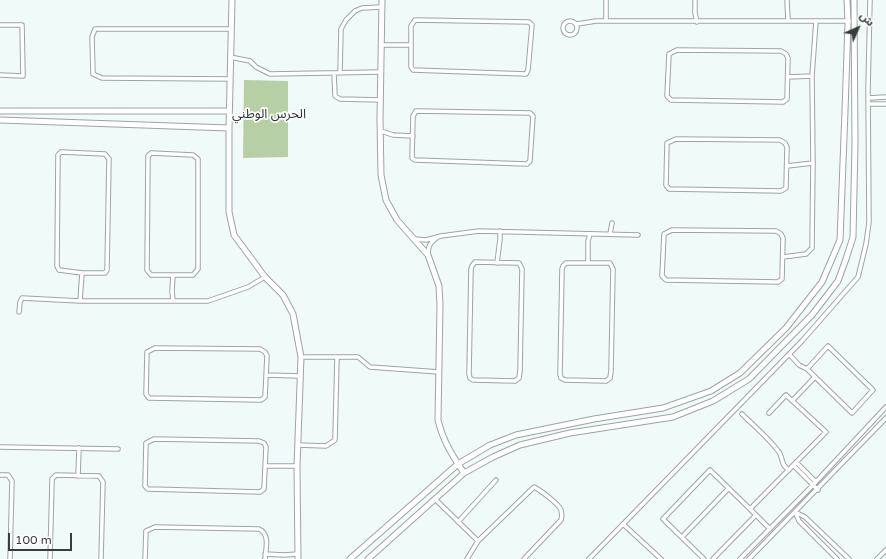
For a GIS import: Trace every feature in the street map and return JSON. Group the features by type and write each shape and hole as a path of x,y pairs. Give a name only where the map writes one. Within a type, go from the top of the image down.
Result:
{"street":[{"path":"232,0 229,111 229,212 234,235 265,277 283,295 293,314 301,357 297,466 298,556 265,554"},
{"path":"382,0 381,175 386,200 397,220 428,255"},
{"path":"606,0 606,21"},
{"path":"695,0 697,22"},
{"path":"787,0 788,21"},
{"path":"350,559 458,464 490,446 516,435 594,419 663,408 711,391 740,373 786,328 822,282 840,240 848,22 847,0"},
{"path":"368,559 464,473 492,457 520,446 570,433 673,417 713,400 749,379 812,315 838,281 853,237 855,143 854,0"},
{"path":"589,559 789,354 858,277 866,244 869,222 868,98 870,0"},
{"path":"340,72 341,29 346,20 362,8 382,7"},
{"path":"415,20 525,21 532,25 530,67 526,74 416,70 410,67 411,45 411,26 415,20"},
{"path":"577,24 578,31 574,34 568,35 564,32 563,27 566,22 570,21 577,24 606,21 854,21"},
{"path":"783,257 806,254 812,248 812,76 816,21"},
{"path":"0,25 22,25 23,76 0,75"},
{"path":"230,79 102,78 93,74 92,37 95,29 231,29"},
{"path":"381,45 411,45"},
{"path":"677,50 781,52 786,54 788,58 788,77 787,99 783,102 671,100 667,96 669,54 677,50"},
{"path":"230,57 250,61 256,67 270,74 381,72"},
{"path":"334,73 335,96 340,98 381,100"},
{"path":"788,77 812,76"},
{"path":"868,98 886,97"},
{"path":"868,104 886,104"},
{"path":"0,111 229,111"},
{"path":"416,111 526,112 533,116 531,158 527,164 418,161 412,158 412,136 413,116 416,111"},
{"path":"0,120 229,128"},
{"path":"381,131 393,135 412,136"},
{"path":"676,139 780,140 785,143 787,147 786,166 786,188 781,191 669,189 666,185 667,143 676,139"},
{"path":"61,152 105,154 109,158 107,270 104,273 82,273 59,270 57,266 58,155 61,152"},
{"path":"151,153 193,155 198,159 198,268 193,275 173,274 152,275 148,270 148,156 151,153"},
{"path":"786,166 813,163"},
{"path":"610,234 612,223"},
{"path":"672,230 776,231 781,234 783,238 783,257 782,279 778,282 666,280 662,276 664,234 672,230"},
{"path":"414,239 426,240 441,236 479,231 638,235"},
{"path":"497,263 500,231"},
{"path":"588,263 588,242 590,234"},
{"path":"441,236 430,243 428,247 428,255 439,286 438,420 442,436 447,447 464,473"},
{"path":"475,262 497,263 519,263 522,269 519,378 515,381 474,380 470,378 469,374 471,269 475,262"},
{"path":"566,262 588,263 610,263 613,269 610,378 606,381 564,380 560,374 562,269 566,262"},
{"path":"80,301 82,273"},
{"path":"173,274 173,301"},
{"path":"19,312 22,298 80,301 208,301 248,287 265,277"},
{"path":"789,354 799,365 807,369 852,413 873,390 828,346 807,369"},
{"path":"155,348 260,349 265,352 267,356 266,375 265,397 261,400 149,398 146,394 147,352 155,348"},
{"path":"301,357 358,357 370,367 439,372"},
{"path":"298,445 326,446 335,440 337,357"},
{"path":"266,375 300,376"},
{"path":"792,400 815,377"},
{"path":"750,510 826,432 786,395 769,413"},
{"path":"740,559 815,483 886,407"},
{"path":"742,414 777,450 782,457 783,464 789,470"},
{"path":"750,559 886,418"},
{"path":"154,439 259,441 264,443 266,447 265,466 264,488 260,492 148,489 144,486 146,443 154,439"},
{"path":"0,447 118,449"},
{"path":"78,476 79,448"},
{"path":"795,464 815,483 818,490"},
{"path":"265,466 297,466"},
{"path":"704,559 663,519 710,470 770,529"},
{"path":"0,475 8,475 12,481 10,559"},
{"path":"50,559 52,479 56,475 99,476 103,482 101,559"},
{"path":"458,522 496,480"},
{"path":"467,559 478,541 534,487 554,502 561,510 562,516 524,559"},
{"path":"682,537 728,488"},
{"path":"435,499 478,541"},
{"path":"795,512 800,521 838,559"},
{"path":"795,512 805,517 849,559"},
{"path":"713,559 756,515"},
{"path":"623,524 661,559"},
{"path":"146,559 146,531 155,528 259,529 264,531 266,535 265,559"},
{"path":"877,559 886,550"}],"green space":[{"path":"244,80 288,81 288,157 243,158"}],"district":[{"name":"الحرس الوطني","path":"269,115"}]}
